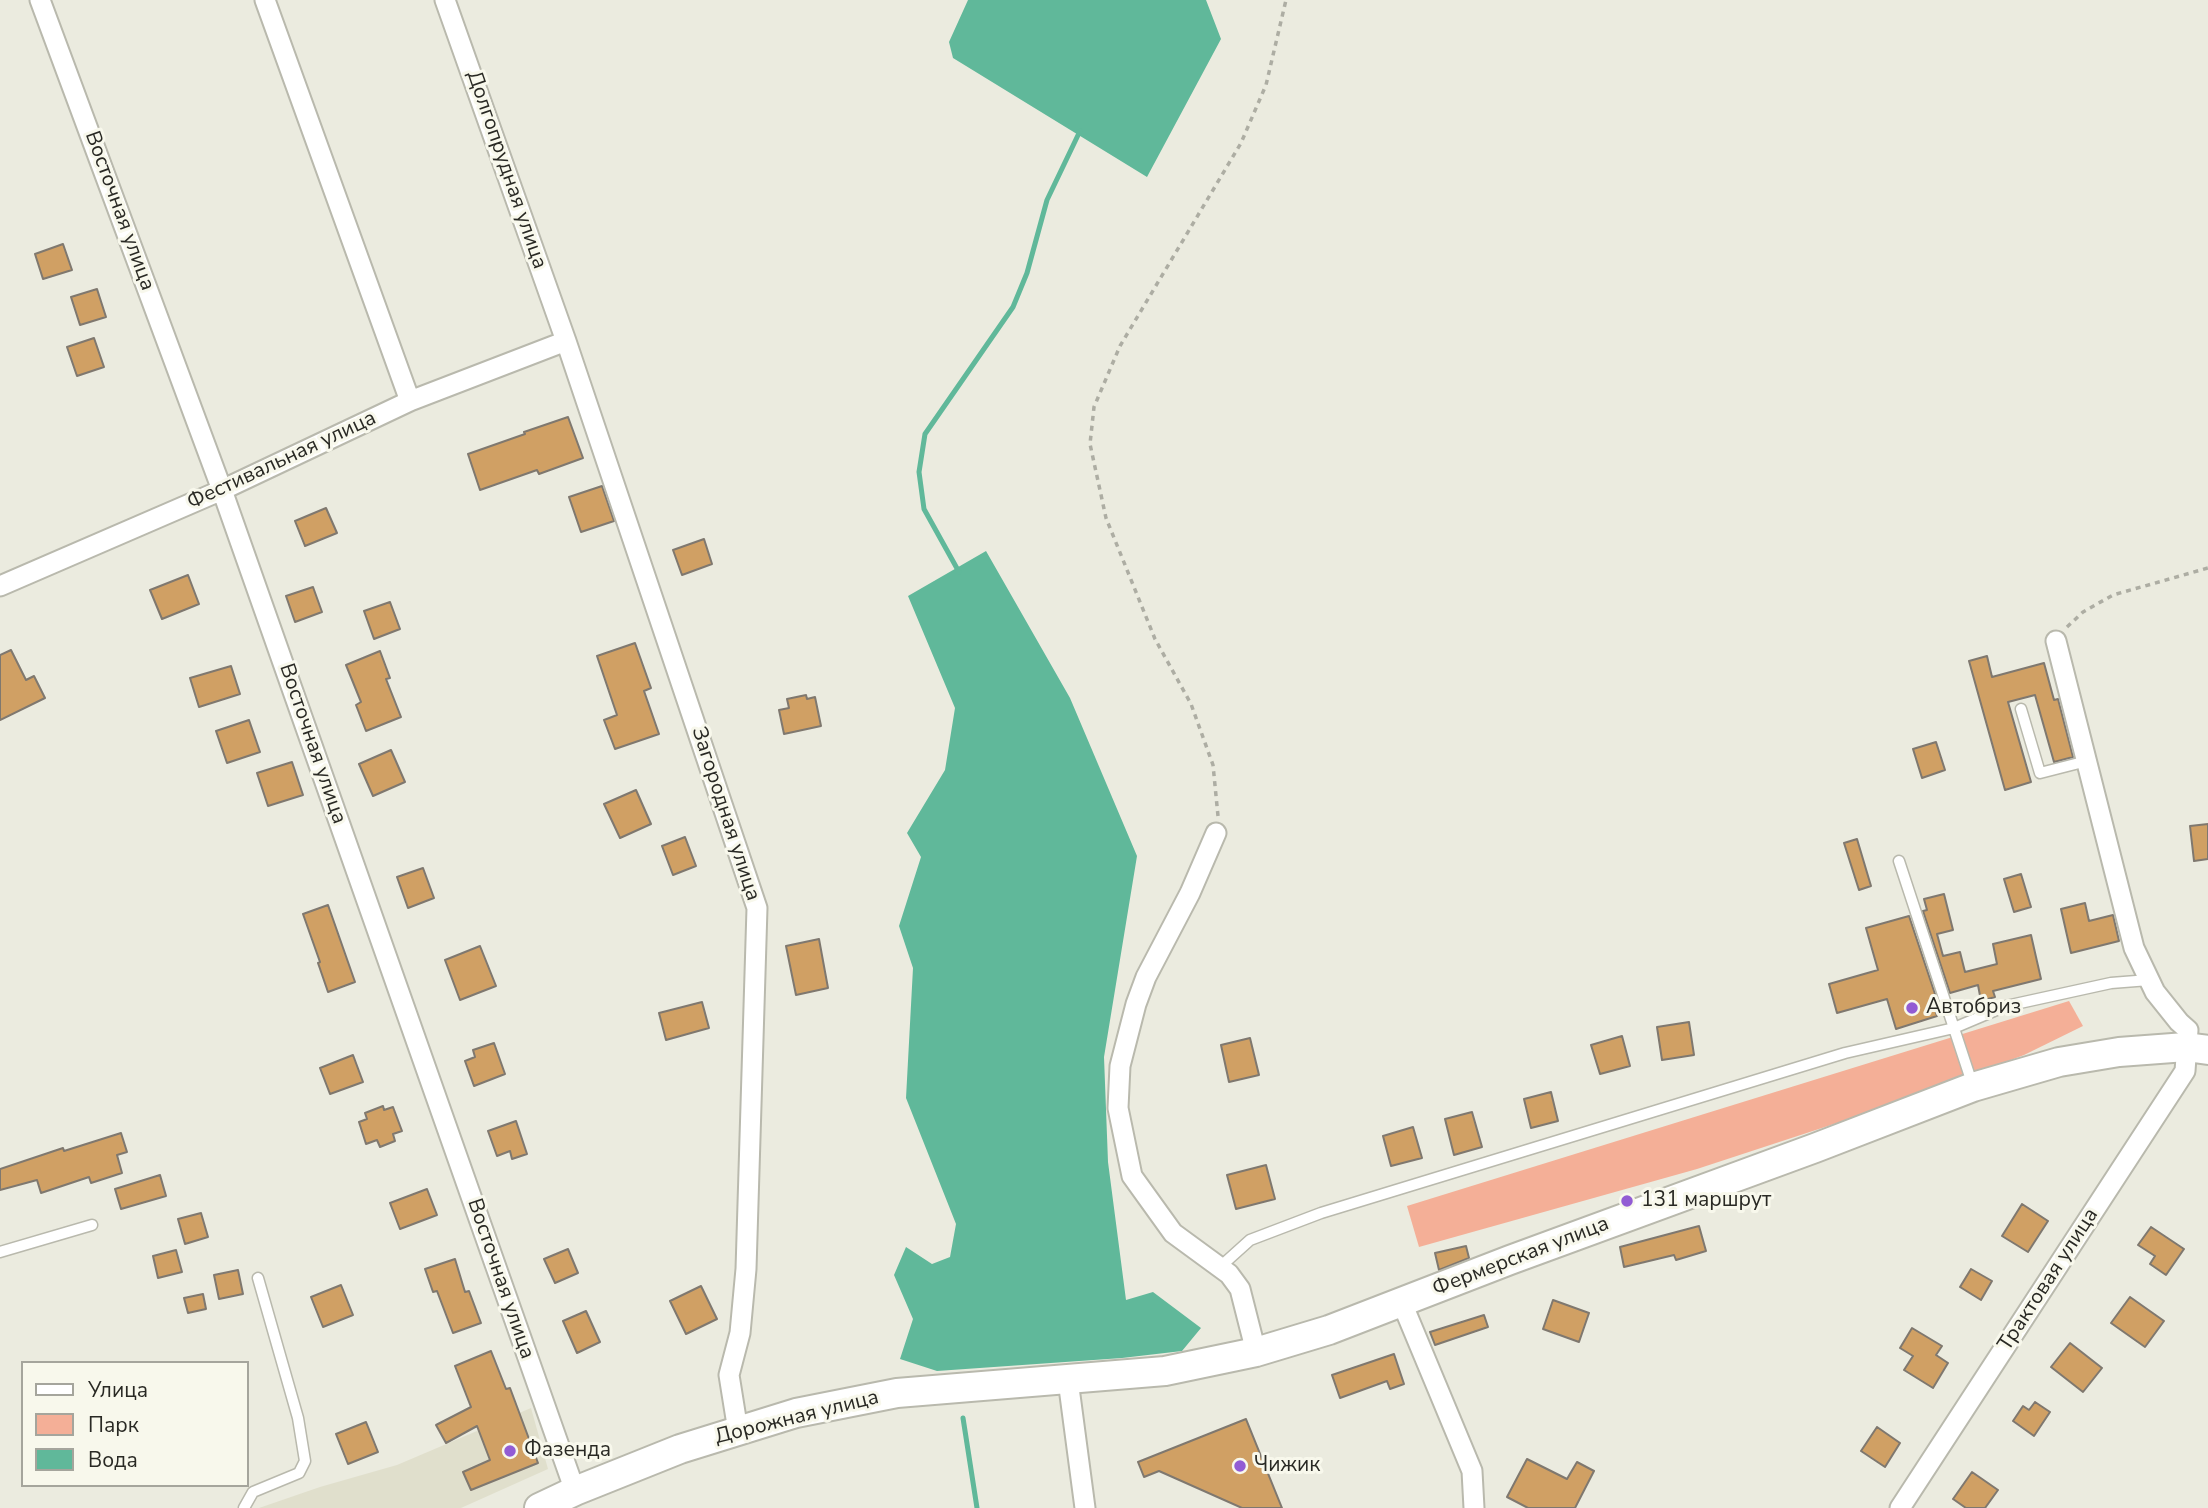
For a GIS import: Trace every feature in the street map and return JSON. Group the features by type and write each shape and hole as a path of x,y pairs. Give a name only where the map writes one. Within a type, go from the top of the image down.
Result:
{"street":[{"name":"Восточная улица","path":"40,0 222,490 575,1491"},
{"path":"265,0 410,401"},
{"name":"Долгопрудная улица","path":"445,0 566,341"},
{"name":"Фестивальная улица","path":"0,586 222,490 410,401 566,341"},
{"name":"Загородная улица","path":"566,341 757,908 746,1269 740,1333 729,1375 738,1431"},
{"path":"2056,641 2134,948 2155,992 2202,1047"},
{"path":"1216,833 1190,892 1146,977 1136,1004 1120,1066 1118,1108 1132,1176 1173,1233 1229,1274 1240,1289 1256,1352"},
{"name":"Фермерская улица","path":"1068,1380 1165,1371 1256,1352 1329,1331 1510,1259 1815,1148 1973,1087 2059,1062 2119,1052 2202,1047"},
{"name":"Трактовая улица","path":"1900,1508 2202,1047"},
{"path":"1402,1303 1472,1471 1474,1508"},
{"path":"1068,1380 1085,1508"},
{"name":"Дорожная улица","path":"539,1508 680,1449 796,1413 897,1393 1068,1380"}],"lane":[{"path":"2021,709 2040,772 2087,761"},
{"path":"1899,861 1973,1087"},
{"path":"1220,1267 1250,1240 1321,1213 1845,1054 1954,1028 2006,1006 2111,983 2149,980"},
{"path":"0,1252 92,1225"},
{"path":"244,1508 253,1492 299,1473 305,1461 298,1418 258,1278"}],"path":[{"path":"1216,833 1218,814 1213,765 1191,704 1155,639 1106,518 1090,444 1094,407 1120,346 1241,143 1266,85 1286,0"},
{"path":"2056,641 2083,612 2113,595 2208,568"}],"shaded area":[{"path":"531,1408 548,1469 461,1508 259,1508 397,1465"}],"green space":[{"path":"2069,1001 2083,1026 2024,1055 1895,1104 1697,1169 1419,1247 1407,1206"}],"water":[{"path":"968,0 1206,0 1221,39 1147,177 953,58 949,42"},
{"path":"986,551 1070,698 1137,856 1104,1057 1108,1162 1126,1300 1153,1292 1201,1328 1182,1351 937,1371 900,1359 913,1319 894,1275 906,1247 932,1264 950,1257 956,1224 906,1098 913,968 899,926 921,857 907,833 945,770 955,708 908,596"}],"building":[{"path":"63,244 72,270 43,279 35,254"},
{"path":"97,289 106,317 80,325 71,297"},
{"path":"94,338 104,367 77,376 67,347"},
{"path":"568,417 583,458 539,474 537,470 480,490 468,454"},
{"path":"602,486 614,521 581,532 569,497"},
{"path":"326,508 337,533 305,546 295,521"},
{"path":"704,539 712,564 682,575 673,550"},
{"path":"188,575 199,604 162,619 150,590"},
{"path":"313,587 322,612 295,622 286,596"},
{"path":"390,602 400,629 374,639 364,611"},
{"path":"635,643 651,688 644,691 659,734 615,749 604,720 617,715 597,656"},
{"path":"11,650 26,680 34,676 45,698 0,720 0,655"},
{"path":"380,651 390,678 386,679 401,717 366,731 356,705 361,702 346,665"},
{"path":"1987,656 1992,677 2044,663 2054,700 2058,699 2073,757 2054,762 2035,695 2008,702 2031,782 2005,790 1969,661"},
{"path":"231,666 240,694 199,707 190,678"},
{"path":"806,695 807,699 815,697 821,726 784,734 779,710 789,708 787,699"},
{"path":"249,720 260,752 227,763 216,731"},
{"path":"1936,742 1945,770 1922,778 1913,749"},
{"path":"391,750 405,782 373,796 359,764"},
{"path":"292,762 303,795 268,806 257,773"},
{"path":"636,790 651,824 620,838 604,804"},
{"path":"2208,824 2208,859 2194,861 2190,826"},
{"path":"685,837 696,866 673,875 662,846"},
{"path":"1857,839 1871,886 1859,890 1844,843"},
{"path":"423,868 434,898 408,908 397,877"},
{"path":"2021,874 2031,907 2014,912 2004,879"},
{"path":"1944,894 1953,930 1937,934 1943,956 1960,952 1965,972 1997,964 1993,944 2031,935 2041,979 1993,991 1995,997 1981,1001 1978,985 1950,993 1923,911 1927,910 1924,899"},
{"path":"2085,903 2089,921 2113,915 2119,941 2071,953 2061,909"},
{"path":"328,905 355,982 328,992 303,914"},
{"path":"1909,916 1936,997 1932,999 1937,1016 1896,1029 1887,999 1837,1013 1829,984 1878,970 1866,928"},
{"path":"819,939 828,988 796,995 786,946"},
{"path":"480,946 496,986 460,1000 445,960"},
{"path":"702,1002 709,1028 666,1040 659,1013"},
{"path":"1689,1022 1694,1055 1662,1060 1657,1027"},
{"path":"1622,1036 1630,1066 1600,1074 1591,1045"},
{"path":"1250,1038 1259,1075 1229,1082 1221,1045"},
{"path":"494,1043 505,1074 474,1086 465,1061 475,1057 473,1050"},
{"path":"353,1055 363,1082 330,1094 320,1068"},
{"path":"1551,1092 1558,1121 1531,1128 1524,1099"},
{"path":"383,1106 384,1110 393,1107 402,1131 393,1134 395,1141 380,1147 377,1140 366,1144 359,1122 367,1119 365,1113"},
{"path":"1472,1112 1482,1147 1454,1155 1445,1119"},
{"path":"516,1121 527,1154 512,1159 510,1151 497,1156 488,1131"},
{"path":"1413,1127 1422,1158 1391,1166 1383,1136"},
{"path":"121,1133 127,1152 117,1155 122,1173 91,1183 89,1177 41,1193 37,1180 0,1190 0,1169 63,1148 64,1151"},
{"path":"1266,1165 1275,1199 1236,1209 1227,1175"},
{"path":"160,1175 166,1196 121,1209 115,1189"},
{"path":"427,1189 437,1215 400,1229 390,1203"},
{"path":"2022,1204 2048,1221 2028,1252 2002,1236"},
{"path":"201,1213 208,1237 185,1244 178,1219"},
{"path":"1699,1226 1706,1251 1676,1260 1674,1255 1624,1267 1620,1247"},
{"path":"2151,1227 2184,1249 2166,1275 2150,1264 2155,1256 2138,1245"},
{"path":"1466,1246 1469,1258 1439,1270 1435,1253"},
{"path":"568,1249 578,1273 555,1283 544,1259"},
{"path":"176,1250 182,1272 158,1278 153,1256"},
{"path":"455,1259 465,1292 469,1291 481,1323 453,1333 437,1291 433,1292 425,1269"},
{"path":"1971,1269 1992,1281 1981,1300 1960,1287"},
{"path":"238,1270 243,1294 219,1299 214,1275"},
{"path":"341,1285 353,1315 323,1327 311,1297"},
{"path":"701,1286 717,1319 686,1334 670,1301"},
{"path":"203,1294 206,1309 188,1313 184,1298"},
{"path":"2130,1297 2164,1321 2145,1347 2111,1323"},
{"path":"1553,1300 1589,1313 1579,1342 1543,1329"},
{"path":"586,1311 600,1342 577,1353 563,1321"},
{"path":"1484,1315 1488,1327 1435,1345 1430,1332"},
{"path":"1912,1328 1942,1346 1936,1355 1948,1363 1933,1388 1904,1370 1913,1356 1900,1348"},
{"path":"2070,1343 2102,1368 2083,1392 2051,1367"},
{"path":"491,1351 506,1389 510,1388 538,1463 471,1490 463,1472 490,1460 477,1426 446,1443 436,1425 471,1407 455,1366"},
{"path":"1394,1354 1404,1384 1390,1389 1387,1381 1340,1398 1332,1375"},
{"path":"2035,1402 2050,1412 2034,1436 2013,1421 2023,1406 2029,1410"},
{"path":"1246,1419 1282,1508 1242,1508 1159,1471 1144,1477 1138,1462"},
{"path":"366,1422 378,1452 348,1464 336,1434"},
{"path":"1877,1427 1900,1443 1885,1467 1861,1451"},
{"path":"1527,1459 1567,1479 1577,1462 1594,1471 1575,1508 1528,1508 1507,1497"},
{"path":"1972,1472 1998,1490 1985,1508 1966,1508 1953,1499"}],"waterway":[{"path":"959,572 924,509 919,472 925,434 1013,307 1027,273 1047,200 1080,131"},
{"path":"963,1418 977,1508"}],"place":[{"name":"Автобриз","path":"1912,1008"},
{"name":"131 маршрут","path":"1627,1201"},
{"name":"Фазенда","path":"510,1451"},
{"name":"Чижик","path":"1240,1466"}]}
